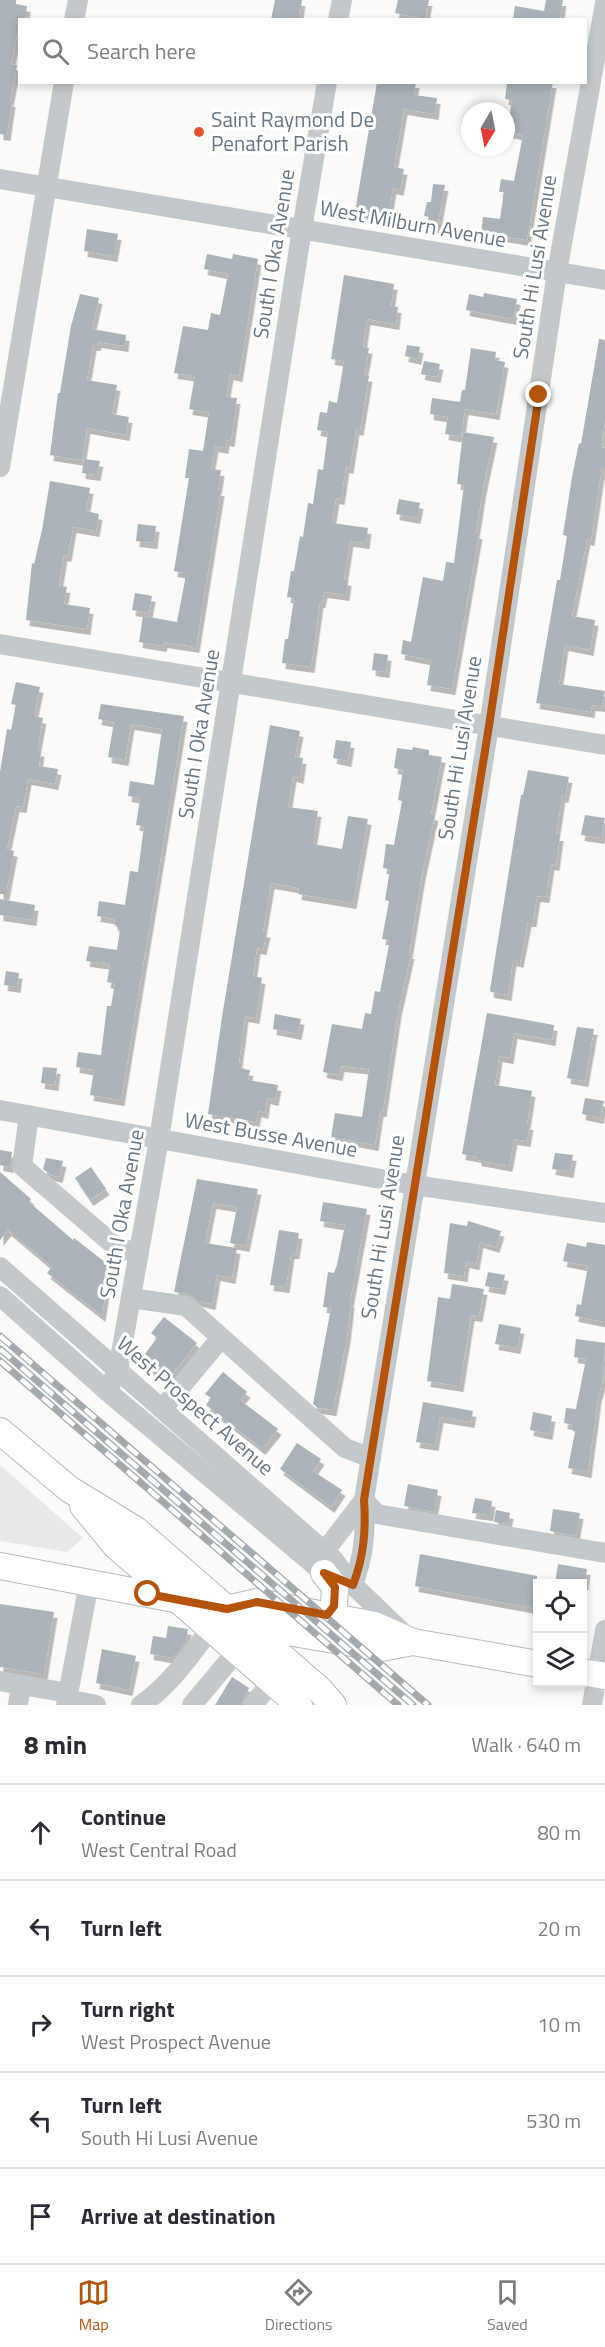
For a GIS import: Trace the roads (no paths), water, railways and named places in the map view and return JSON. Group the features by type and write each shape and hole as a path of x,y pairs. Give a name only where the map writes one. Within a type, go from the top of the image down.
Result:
{"main road":[{"path":"0,1431 69,1489 136,1530 219,1619 237,1651 299,1705"},
{"path":"69,1489 116,1546 179,1600"},
{"path":"324,1563 335,1587 334,1606 327,1615"},
{"path":"0,1566 179,1600 219,1619 290,1663 333,1705"},
{"path":"219,1619 257,1602 374,1625 413,1642 533,1663"},
{"path":"219,1619 381,1648 413,1642"},
{"path":"290,1663 291,1646 296,1640 306,1635"}],"street":[{"path":"74,18 78,0"},
{"path":"338,18 342,0"},
{"name":"South Hi Lusi Avenue","path":"353,1585 361,1566 366,1530 364,1500 489,726 557,272 605,3"},
{"path":"0,467 64,84"},
{"name":"South I Oka Avenue","path":"107,1391 118,1370 159,1139 327,84"},
{"name":"West Milburn Avenue","path":"0,179 605,280"},
{"path":"0,644 231,685 605,745"},
{"name":"West Busse Avenue","path":"0,1110 414,1185 605,1214"},
{"path":"29,1115 22,1166 115,1246 139,1254"},
{"name":"West Prospect Avenue","path":"0,1267 162,1409 324,1563"},
{"name":"West Prospect Avenue","path":"0,1296 107,1391 353,1585 413,1642"},
{"path":"131,1298 186,1306 345,1448 371,1458"},
{"path":"162,1409 221,1338"},
{"path":"364,1500 377,1514 605,1553"},
{"name":"South Hi Lusi Avenue","path":"324,1563 364,1500"},
{"path":"67,1699 89,1583"},
{"path":"141,1705 152,1698 219,1619"},
{"path":"592,1705 595,1674 605,1630"},
{"path":"192,1705 237,1651"},
{"path":"0,1681 96,1705"},
{"path":"253,1705 272,1682"},
{"path":"18,1705 21,1685"}],"railway":[{"path":"0,1336 428,1705"},
{"path":"0,1349 413,1705"},
{"path":"0,1361 398,1705"}],"place":[{"name":"Saint Raymond De Penafort Parish","path":"199,132"}]}
